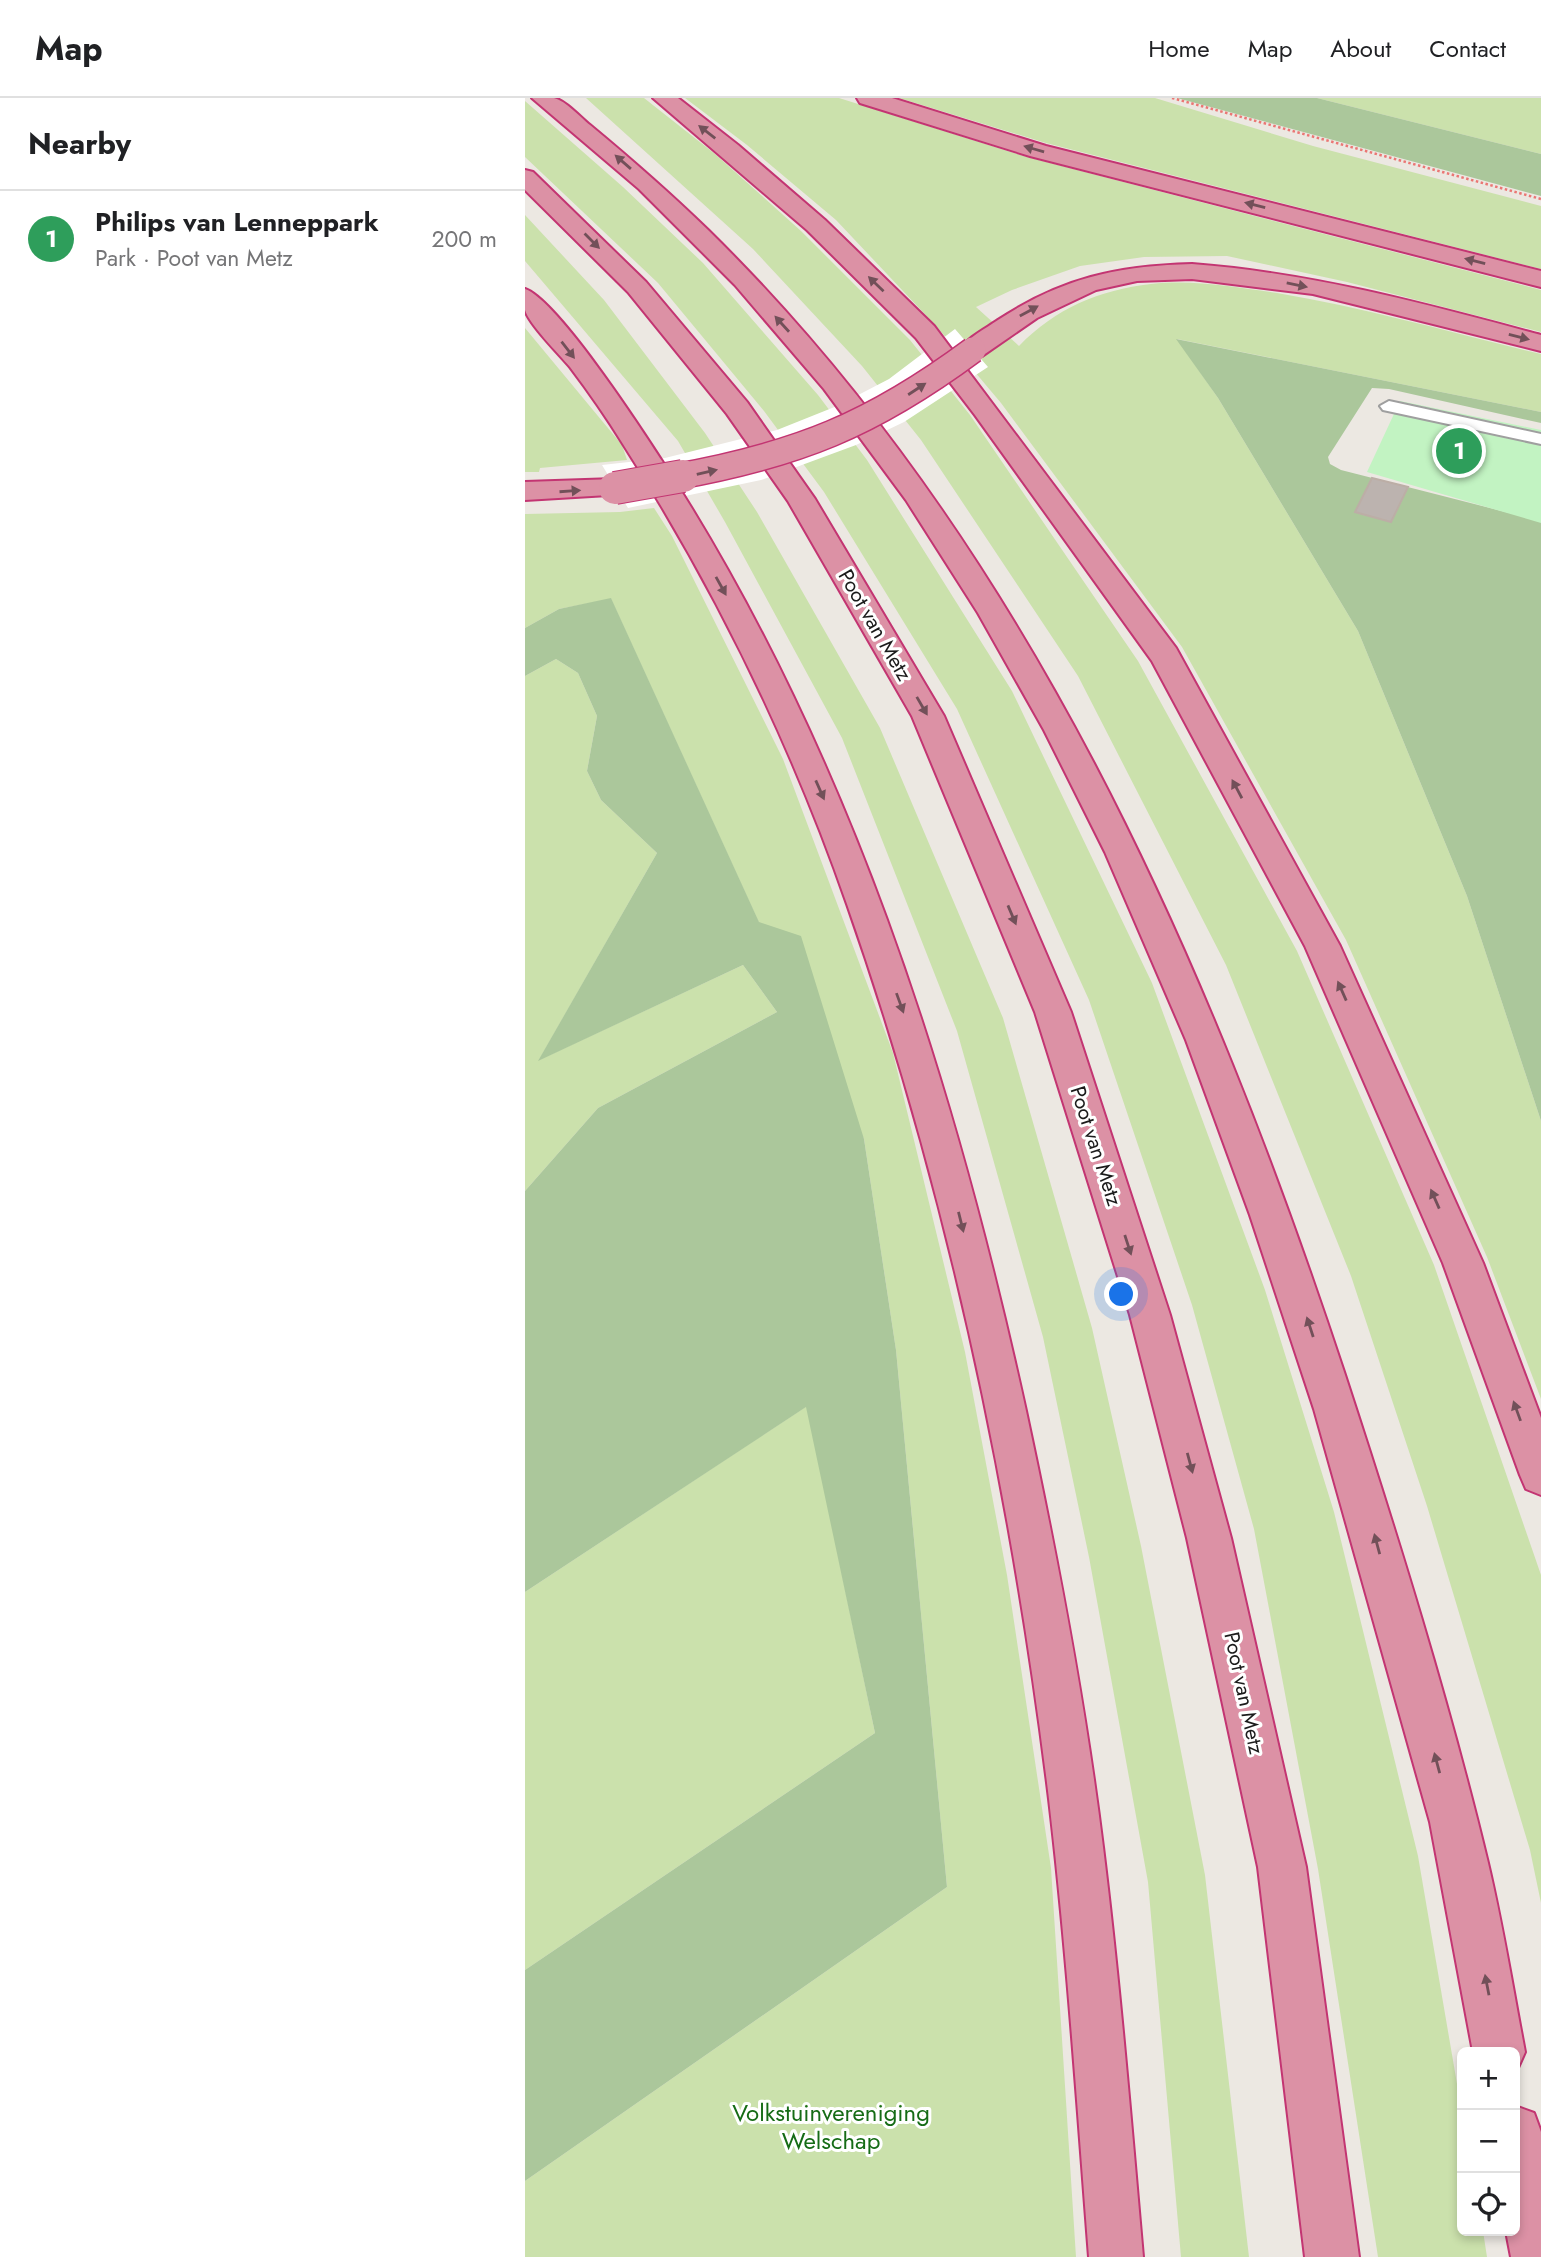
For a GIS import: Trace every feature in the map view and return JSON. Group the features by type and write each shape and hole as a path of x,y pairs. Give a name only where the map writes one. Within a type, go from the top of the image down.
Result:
{"highway":[{"path":"543,98 644,181 702,238 843,395 889,454 963,564 1037,685 1108,821 1179,976 1309,1325 1369,1511 1460,1846 1498,2047"},
{"path":"664,98 730,150 816,226 925,332 985,409 1165,656 1322,946 1463,1263 1541,1475"},
{"path":"868,98 1038,151 1541,279"},
{"name":"Poot van Metz","path":"525,177 637,287 737,408 800,499 928,716 1053,1012 1150,1315 1209,1538 1282,1867 1332,2257"},
{"path":"525,491 615,488 701,473 780,453 888,409 1027,311 1089,283 1163,272 1226,271 1342,294 1541,342"},
{"path":"525,297 631,433 688,526 743,624 774,686 831,816 913,1039 991,1338 1038,1576 1085,1900 1116,2257"},
{"path":"1520,2159 1538,2257"}],"lane":[{"path":"1389,406 1541,439"}],"path":[{"path":"1172,98 1541,199"}],"green space":[{"path":"586,98 644,98 715,154 801,231 910,340 970,415 1138,661 1297,951 1434,1265 1541,1575 1541,1903 1530,1850 1427,1506 1351,1276 1226,965 1078,676 921,440 862,366 753,249"},
{"path":"685,98 839,98 1027,157 1541,290 1541,332 1347,282 1227,256 1144,257 1080,266 1012,290 976,307 1019,346 1063,311 1096,296 1151,284 1214,284 1343,306 1541,354 1541,412 1177,339 1218,398 1358,631 1467,896 1541,1121 1541,1399 1487,1257 1346,940 1182,647 1001,403 937,327 836,220 747,145"},
{"path":"899,98 1155,98 1313,146 1541,206 1541,269 1046,143"},
{"path":"1177,98 1317,98 1541,154 1541,196"},
{"path":"1317,98 1541,98 1541,154"},
{"path":"525,101 623,187 703,263 818,395 867,460 1012,691 1152,983 1265,1290 1334,1512 1418,1856 1457,2084 1457,2236 1484,2236 1487,2257 1378,2257 1318,1869 1254,1529 1192,1305 1089,1000 957,709 824,492 764,411 658,283 525,157"},
{"path":"525,215 604,300 705,433 757,512 880,728 1003,1018 1092,1328 1141,1546 1205,1875 1249,2257 1181,2257 1148,1882 1089,1557 1043,1337 957,1031 842,738 678,441 525,261"},
{"path":"525,328 622,445 627,460 540,468 539,472 525,472"},
{"path":"1176,339 1541,412 1541,423 1389,389 1372,388 1328,457 1330,464 1341,470 1541,521 1541,1121 1467,896 1358,631 1218,398"},
{"path":"1400,401 1541,430 1541,523 1367,472"},
{"name":"Volkstuinvereniging Welschap","path":"654,508 672,536 783,759 893,1053 965,1352 1007,1575 1051,1868 1076,2257 525,2257 525,2181 947,1887 896,1350 864,1139 759,923 611,599 559,609 525,628 525,514 620,512"},
{"path":"611,598 759,922 801,936 864,1139 896,1350 947,1887 525,2181 525,1970 875,1733 806,1407 525,1592 525,1191 598,1108 777,1012 743,965 538,1061 657,853 601,800 587,771 597,716 578,673 556,659 525,676 525,628 559,609"},
{"path":"556,659 578,673 597,716 587,771 601,800 657,853 539,1060 743,965 777,1012 598,1108 525,1191 525,676"},
{"path":"807,1406 875,1733 525,1970 525,1592"}],"pier":[{"path":"955,329 988,367 904,422 856,445 761,480 628,508 602,465 665,458 777,430 837,406 889,379"}],"building":[{"path":"1372,478 1408,487 1391,522 1355,512"}],"place":[{"name":"Philips van Lenneppark","path":"1459,451"}]}
